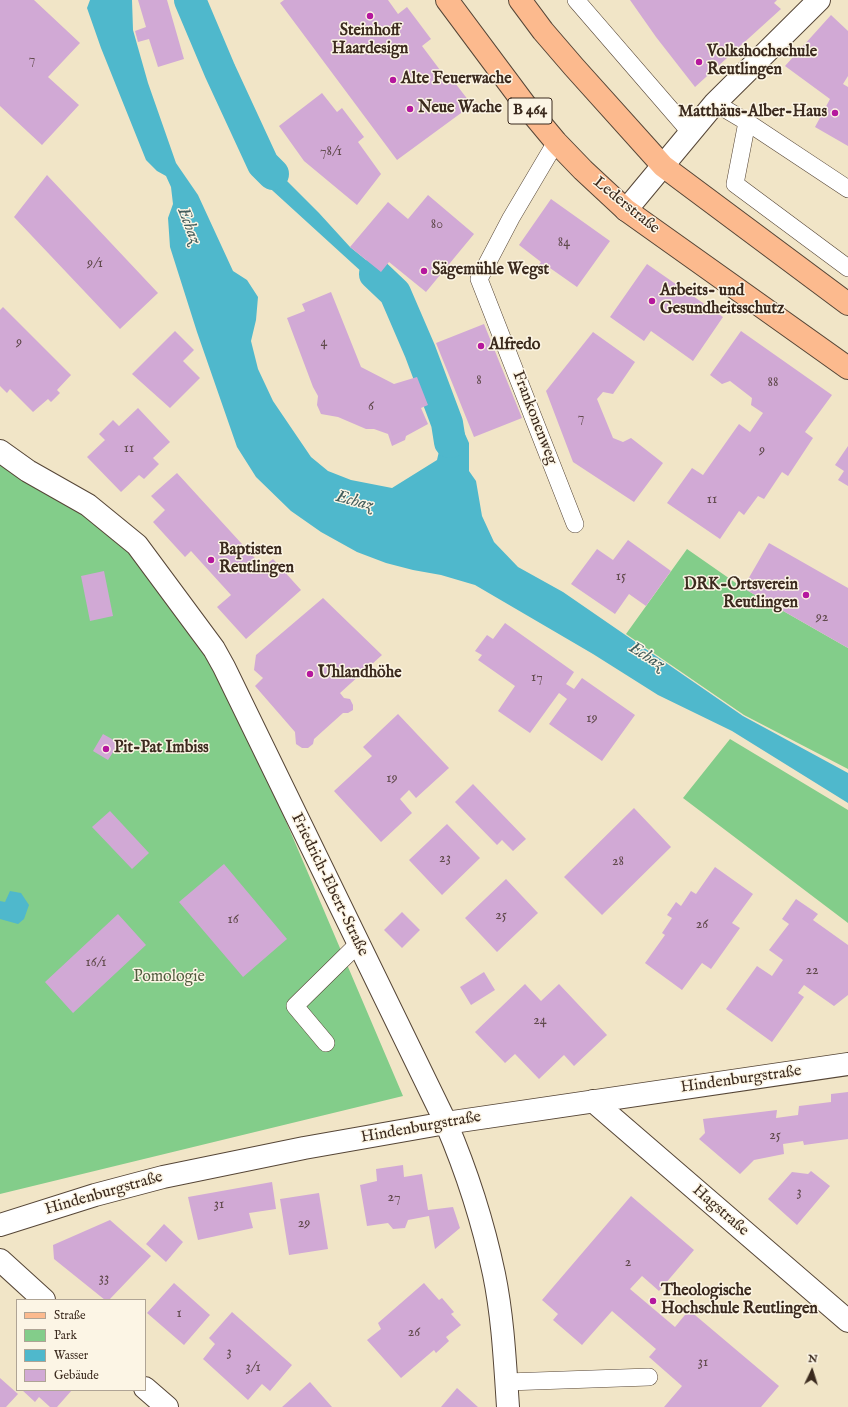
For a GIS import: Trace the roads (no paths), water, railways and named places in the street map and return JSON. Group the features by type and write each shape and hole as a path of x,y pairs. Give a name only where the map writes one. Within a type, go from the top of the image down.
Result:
{"main road":[{"name":"Lederstraße","path":"447,0 526,106 556,142 583,170 626,210 848,368"},
{"path":"520,0 543,31 574,67 663,166 848,304"}],"street":[{"path":"626,210 715,103 819,0"},
{"name":"Friedrich-Ebert-Straße","path":"0,451 28,471 88,505 137,545 214,649 446,1123 464,1167 480,1217 489,1252 499,1306 508,1407"},
{"name":"Hindenburgstraße","path":"0,1226 88,1197 163,1177 304,1148 446,1123 848,1064"},
{"name":"Hagstraße","path":"593,1101 848,1321"},
{"path":"0,1260 43,1299"},
{"path":"146,1389 167,1407"}],"lane":[{"path":"576,0 691,132"},
{"path":"715,103 747,122 848,189"},
{"path":"747,122 735,184 848,268"},
{"name":"Frankonenweg","path":"556,142 511,218 479,279 575,524"},
{"path":"326,1043 295,1006 358,944"},
{"path":"506,1382 649,1377"}],"water":[{"name":"Echaz","path":"90,0 132,0 133,30 148,83 176,163 198,195 233,271 247,280 258,297 256,320 251,341 258,369 273,401 311,457 328,471 351,480 392,488 437,460 440,447 435,412 432,402 448,396 469,443 469,471 476,481 482,516 494,542 518,567 563,592 743,716 848,773 848,803 732,731 658,695 593,654 475,585 441,575 386,563 357,552 321,532 291,511 256,477 237,447 197,332 170,247 168,218 173,204 171,187 166,176 157,171 146,160 101,48 87,8"},
{"path":"179,0 196,0 197,4 183,9"},
{"path":"208,22 220,59 233,91 250,120 233,126 219,102 191,28"},
{"path":"258,135 268,162 319,213 350,247 381,272 399,284 411,303 390,311 384,297 375,284 262,181 252,167 241,141"},
{"path":"424,336 441,380 425,386 408,342"},
{"path":"10,891 21,893 29,905 24,919 18,924 0,919 0,901 5,902"}],"waterway":[{"path":"190,0 220,71 263,164 273,174"},
{"path":"375,274 395,293 420,351 447,423 450,442"}],"place":[{"name":"Steinhoff Haardesign","path":"370,16"},
{"name":"Volkshochschule Reutlingen","path":"699,62"},
{"name":"Alte Feuerwache","path":"393,80"},
{"name":"Neue Wache","path":"410,109"},
{"name":"Matthäus-Alber-Haus","path":"835,113"},
{"name":"Sägemühle Wegst","path":"424,271"},
{"name":"Arbeits- und Gesundheitsschutz","path":"652,301"},
{"name":"Alfredo","path":"481,346"},
{"name":"Baptisten Reutlingen","path":"211,560"},
{"name":"DRK-Ortsverein Reutlingen","path":"806,595"},
{"name":"Uhlandhöhe","path":"310,674"},
{"name":"Pit-Pat Imbiss","path":"106,749"},
{"name":"Theologische Hochschule Reutlingen","path":"653,1301"}],"park label":[{"name":"Pomologie","path":"169,978"}]}
